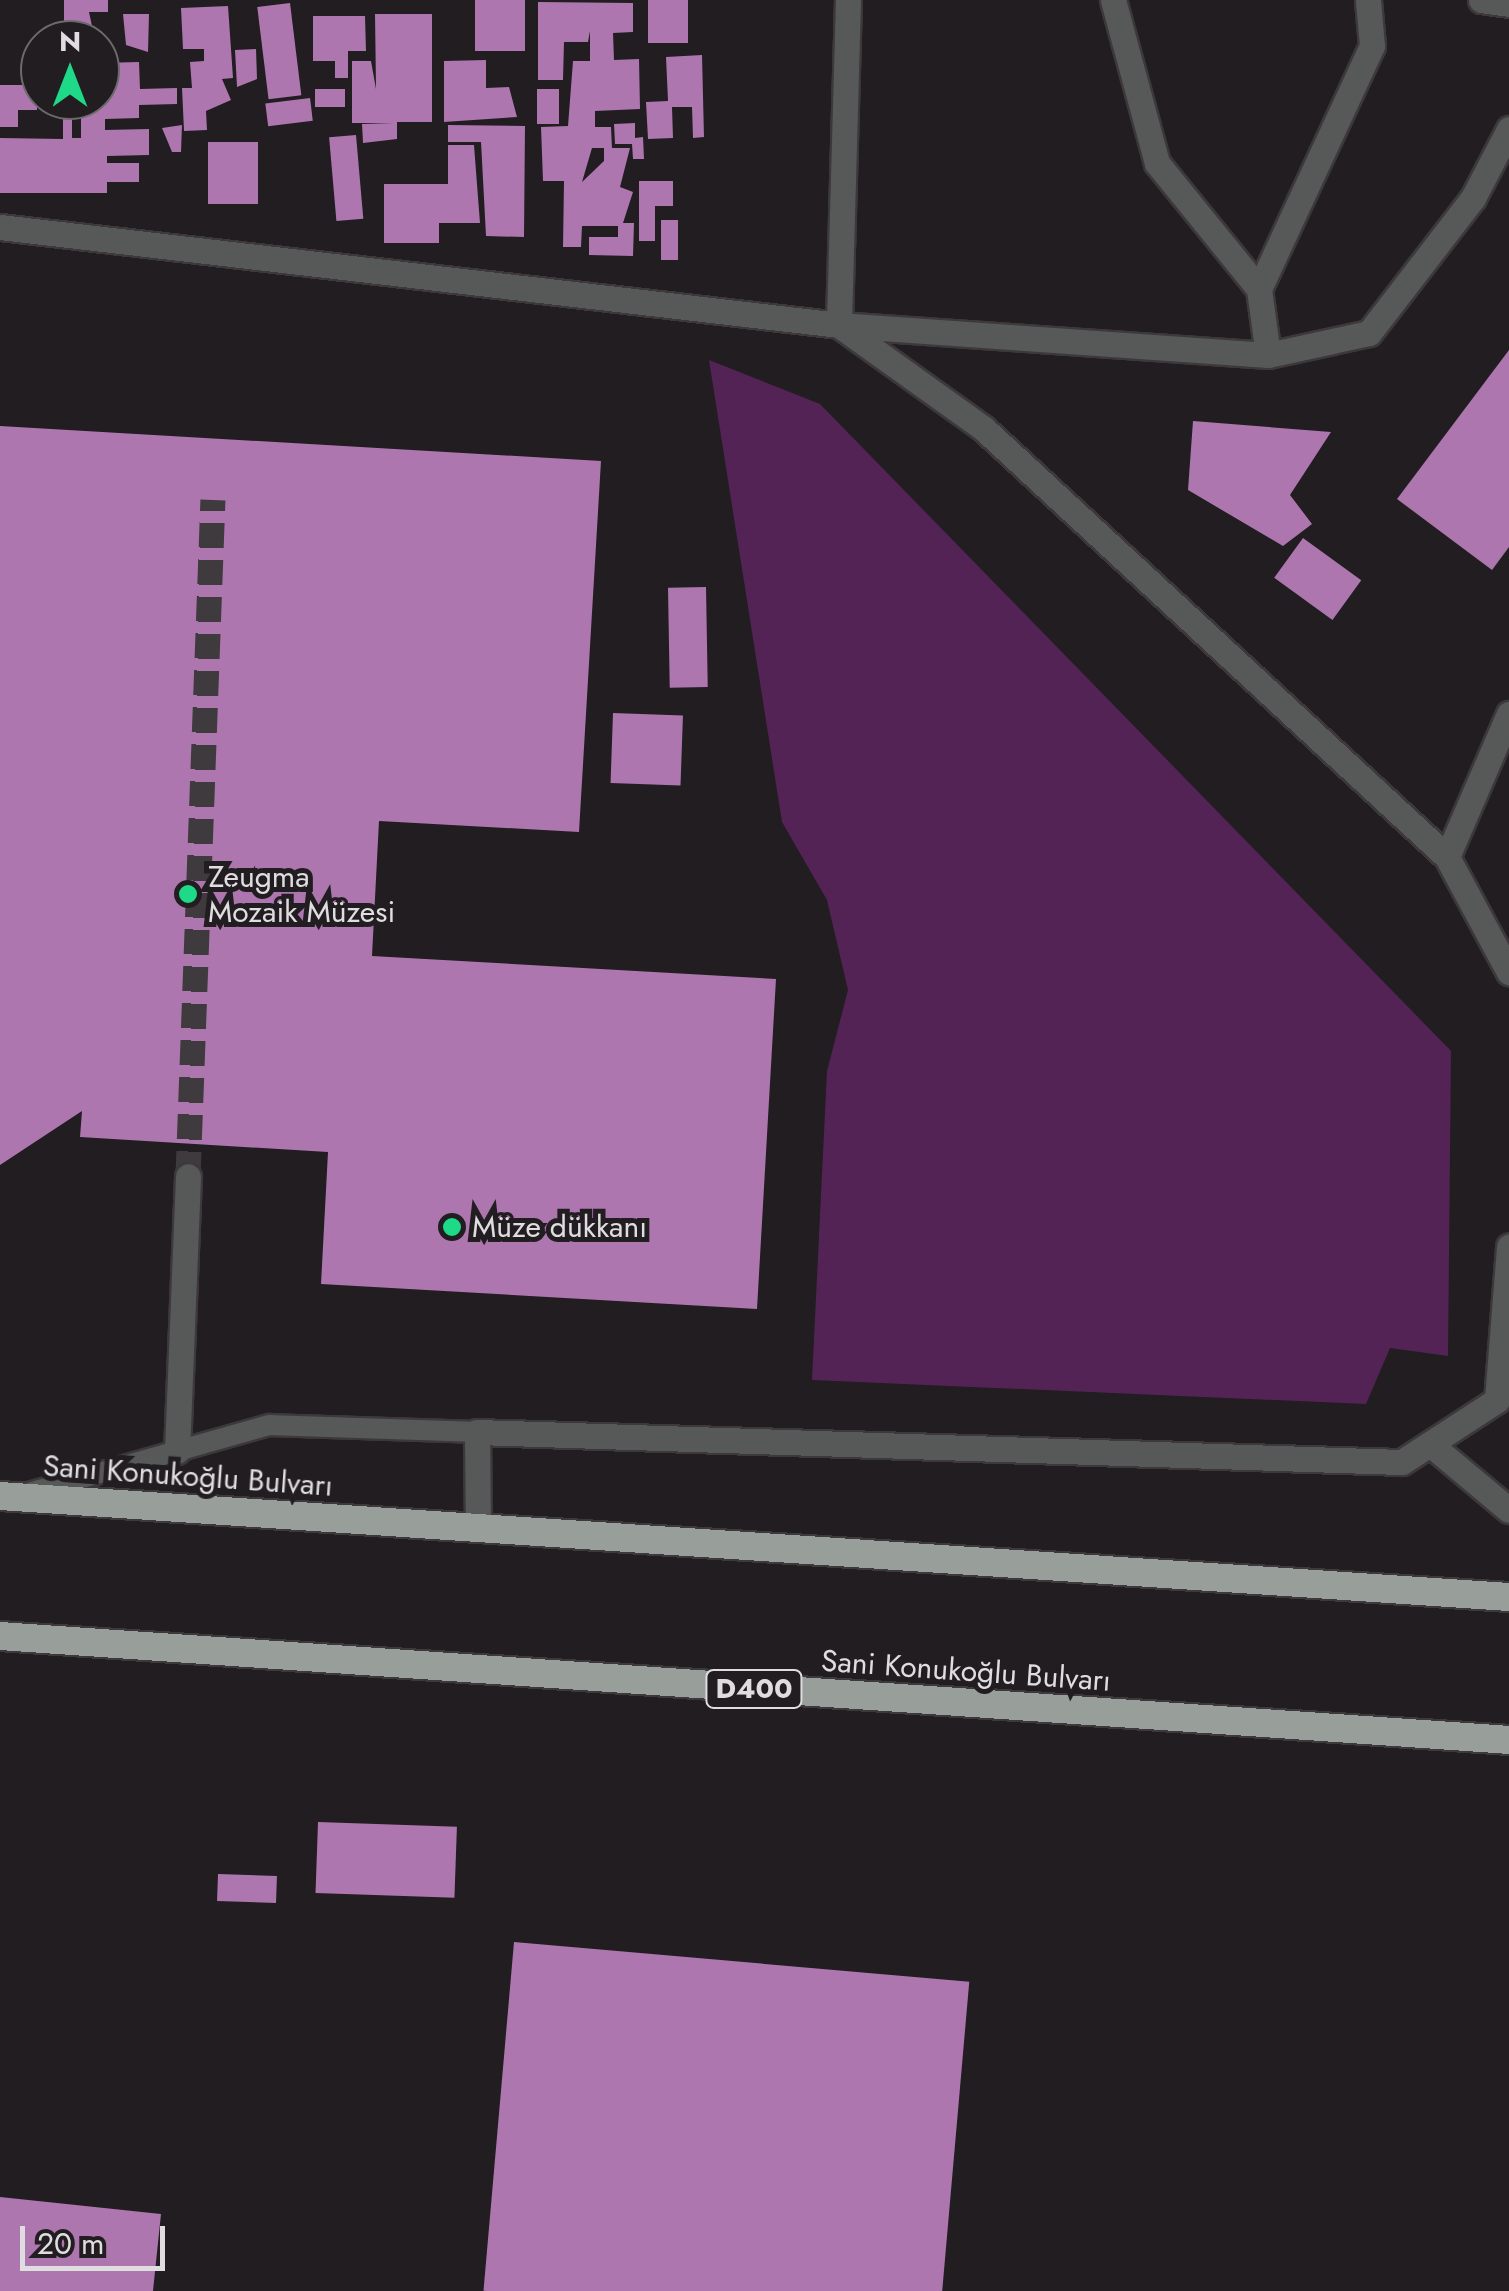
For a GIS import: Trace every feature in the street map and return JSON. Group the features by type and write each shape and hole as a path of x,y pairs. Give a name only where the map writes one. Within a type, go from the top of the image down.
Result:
{"highway":[{"name":"Sani Konukoğlu Bulvarı","path":"7,1497 1509,1597"},
{"name":"Sani Konukoğlu Bulvarı","path":"0,1636 1509,1740"}],"street":[{"path":"839,325 848,0"},
{"path":"1113,0 1157,163 1259,289 1268,355"},
{"path":"1259,289 1372,46 1368,0"},
{"path":"1481,0 1509,4"},
{"path":"0,227 839,325 1268,355 1369,333 1473,198 1509,129"},
{"path":"839,325 984,430 1447,857 1509,972"},
{"path":"1447,857 1509,714"},
{"path":"177,1451 188,1176"},
{"path":"478,1528 477,1432 1402,1462 1497,1400 1508,1326 1509,1246"},
{"path":"1430,1444 1509,1510"}],"lane":[{"path":"7,1497 270,1426 477,1432"}],"shaded area":[{"path":"709,360 820,404 1451,1051 1448,1356 1390,1348 1366,1404 812,1380 827,1071 848,990 827,900 782,822"}],"building":[{"path":"64,0 108,0 108,12 89,12 91,20 64,20"},
{"path":"475,0 525,0 525,51 475,51"},
{"path":"648,0 688,0 688,43 648,43"},
{"path":"538,2 633,3 633,32 613,33 614,60 639,59 640,109 595,111 595,127 611,127 612,148 630,148 620,187 633,192 623,223 634,223 633,256 589,255 589,237 618,237 618,226 582,226 581,247 563,247 564,181 543,181 541,127 568,126 573,61 590,61 590,31 588,42 564,42 563,80 538,80","holes":["592,148 604,148 604,161 582,182"]},
{"path":"290,3 301,95 269,99 257,7"},
{"path":"228,6 233,78 222,79 231,100 206,111 207,130 184,131 182,88 192,88 190,62 204,61 204,49 183,49 181,8"},
{"path":"123,14 149,14 148,52 126,45"},
{"path":"375,14 432,14 432,122 397,122 397,139 363,143 362,124 393,123 352,123 352,61 371,61 376,89"},
{"path":"313,16 365,16 366,51 348,51 348,78 335,78 335,61 313,61"},
{"path":"256,49 257,79 237,87 235,50"},
{"path":"702,55 704,137 693,138 692,107 672,107 673,138 648,139 646,102 668,101 666,57"},
{"path":"486,60 486,88 509,87 517,117 444,122 444,61"},
{"path":"120,62 139,62 140,89 177,88 177,104 139,105 139,118 120,119"},
{"path":"0,85 20,85 18,127 0,127"},
{"path":"315,89 345,89 345,107 315,107"},
{"path":"537,89 559,89 559,124 537,124"},
{"path":"310,98 313,121 268,126 265,103"},
{"path":"63,120 72,120 72,138 81,138 81,120 105,120 105,130 149,129 149,155 107,156 107,163 139,163 139,182 107,182 107,193 0,193 0,138 63,139"},
{"path":"635,123 635,138 643,137 644,159 633,159 632,144 615,144 614,124"},
{"path":"182,125 181,152 172,152 162,128"},
{"path":"448,125 525,126 524,237 486,236 481,142 448,142"},
{"path":"356,135 363,219 336,221 329,137"},
{"path":"208,142 258,142 258,204 208,204"},
{"path":"448,145 474,145 480,223 439,223 439,243 384,243 384,184 448,184"},
{"path":"639,181 673,181 673,206 655,206 655,241 639,241"},
{"path":"661,220 678,220 678,260 661,260"},
{"path":"1509,350 1509,547 1492,570 1397,499"},
{"path":"1193,421 1331,432 1290,495 1312,524 1283,546 1188,490"},
{"name":"Zeugma Mozaik Müzesi","path":"0,426 601,461 579,832 379,821 372,956 776,979 757,1309 321,1284 328,1152 80,1137 82,1111 0,1165"},
{"path":"1303,538 1361,580 1332,620 1274,578"},
{"path":"706,587 708,687 670,688 668,588"},
{"path":"613,713 683,715 681,785 611,783"},
{"path":"318,1822 457,1827 454,1898 316,1893"},
{"path":"218,1874 277,1876 276,1903 217,1901"},
{"path":"514,1942 969,1982 942,2291 483,2291"},
{"path":"0,2197 161,2214 153,2291 0,2291"}],"tunnel":[{"path":"188,1176 213,499"}],"place":[{"name":"Zeugma Mozaik Müzesi","path":"188,894"},
{"name":"Müze dükkanı","path":"452,1227"}]}
